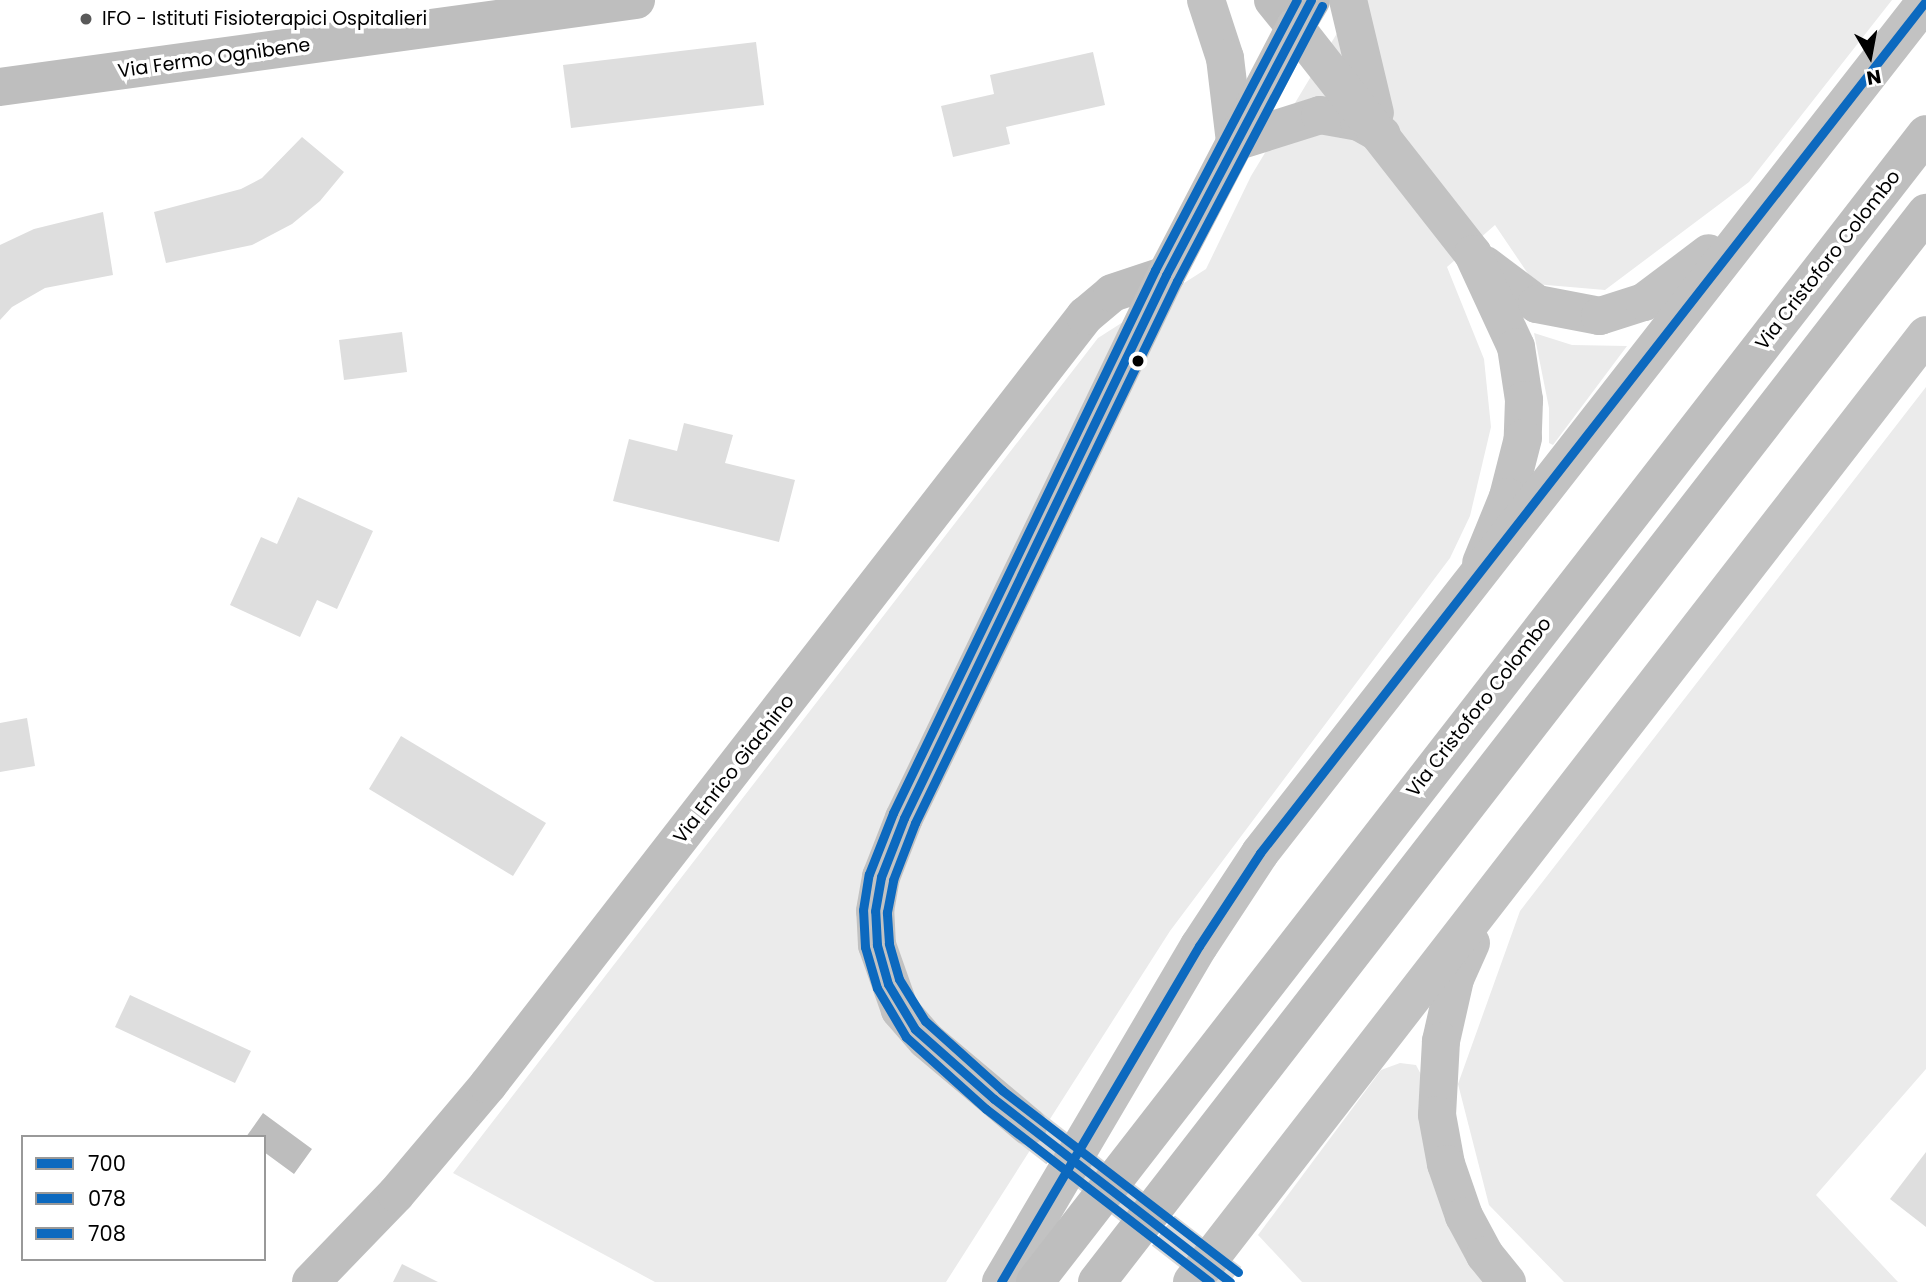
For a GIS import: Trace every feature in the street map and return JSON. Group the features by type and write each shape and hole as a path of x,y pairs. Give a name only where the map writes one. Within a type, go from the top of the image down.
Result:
{"main road":[{"name":"Via Fermo Ognibene","path":"0,87 636,0"},
{"path":"1206,0 1225,58 1235,142"},
{"path":"1348,0 1361,69 1382,135"},
{"path":"1001,1282 1199,946 1260,853 1482,564 1783,187 1926,1"},
{"path":"1028,1126 926,1040 900,1010 877,945 877,892 904,818 1166,275 1235,142 1293,9"},
{"path":"1293,9 1382,135 1473,254 1516,347 1525,419 1515,477 1482,564"},
{"path":"1235,142 1288,122 1320,115 1359,122 1382,135"},
{"name":"Via Cristoforo Colombo","path":"1035,1282 1926,134"},
{"path":"1473,254 1537,304 1578,315 1613,314 1664,290 1783,187"},
{"path":"1097,1282 1926,213"},
{"name":"Via Enrico Giachino","path":"312,1282 404,1185 488,1086 1085,316 1112,293 1166,275"},
{"path":"1192,1282 1926,335"},
{"path":"1492,896 1455,979 1439,1051 1436,1098 1441,1146 1455,1191 1478,1244 1507,1282"}],"shaded area":[{"path":"1357,0 1892,0 1749,182 1605,290 1535,284 1495,225 1447,267 1484,359 1491,427 1470,516 1450,558 1170,931 946,1282 655,1282 453,1173 1098,338 1206,269 1251,176"},
{"path":"1534,333 1572,345 1627,346 1553,445 1549,443 1549,408"},
{"path":"1926,387 1926,1069 1816,1195 1898,1282 1564,1282 1489,1205 1458,1084 1520,911"},
{"path":"1400,1063 1416,1065 1427,1086 1489,1282 1302,1282 1258,1235 1381,1070"},
{"path":"263,1113 312,1149 294,1174 266,1153 266,1135 247,1135"}],"building":[{"path":"756,42 764,105 571,128 563,65"},
{"path":"1093,52 1105,105 1006,127 1010,144 953,157 941,106 994,94 990,75"},
{"path":"302,137 344,172 320,201 292,224 252,245 166,263 154,212 241,189 262,178"},
{"path":"103,212 113,275 45,288 12,307 0,320 0,245 34,229"},
{"path":"402,332 407,372 344,380 339,340"},
{"path":"684,423 733,435 725,463 795,480 779,542 613,501 629,439 677,451"},
{"path":"298,497 373,531 337,609 317,600 300,637 230,605 261,537 277,544"},
{"path":"27,718 35,766 0,772 0,723"},
{"path":"401,736 546,823 513,876 369,789"},
{"path":"130,995 251,1051 235,1083 115,1027"},
{"path":"1926,1152 1926,1227 1890,1199"},
{"path":"402,1264 438,1282 393,1282"}],"tunnel":[{"path":"1028,1126 1230,1282"}],"transit line":[{"name":"708","path":"1210,1282 986,1109 906,1037 877,988 865,947 863,910 869,874 893,813 1155,270 1297,0"},
{"name":"700","path":"1230,1282 994,1099 915,1029 888,984 877,945 875,911 881,877 904,818 1166,275 1311,0"},
{"name":"700","path":"1001,1282 1199,946 1260,853 1926,1"},
{"name":"078","path":"1238,1272 1002,1090 925,1021 899,979 889,943 887,912 893,880 915,823 1177,281 1322,6"}],"place":[{"name":"IFO - Istituti Fisioterapici Ospitalieri","path":"86,19"}]}
